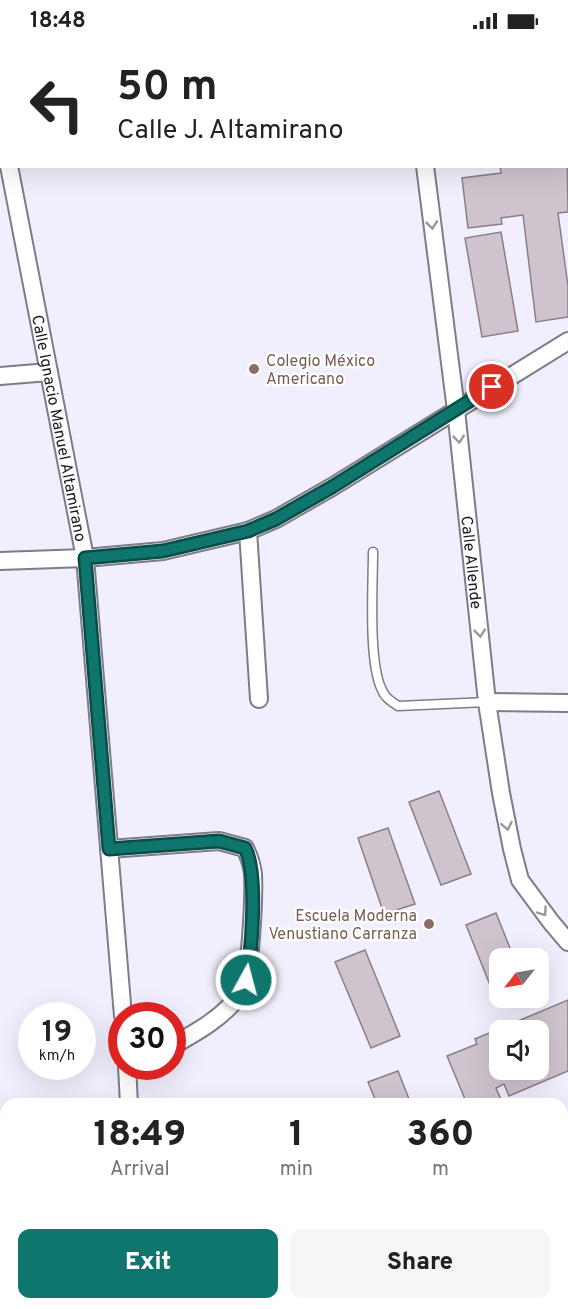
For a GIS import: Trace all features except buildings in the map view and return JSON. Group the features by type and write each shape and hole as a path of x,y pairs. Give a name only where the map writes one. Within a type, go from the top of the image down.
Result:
{"street":[{"name":"Calle Ignacio Manuel Altamirano","path":"9,168 85,558 122,1002"},
{"name":"Calle Allende","path":"425,168 456,410 488,702 501,794 520,880 568,942"},
{"path":"0,561 85,558 163,551 248,531 276,519 332,487 568,340"},
{"path":"0,376 49,372"},
{"path":"248,531 259,699"},
{"path":"488,702 568,702"},
{"path":"109,849 219,841 245,848 250,857 253,874 249,964 243,991 226,1010 186,1038"},
{"path":"129,1098 130,1080"}],"lane":[{"path":"373,552 375,662 381,688 387,699 398,706 488,702"}],"place":[{"name":"Colegio México Americano","path":"254,369"},
{"name":"Escuela Moderna Venustiano Carranza","path":"429,924"}],"route":[{"path":"246,980 249,964 253,874 250,857 245,848 219,841 109,849 85,558 163,551 248,531 276,519 332,487 492,387"}]}
